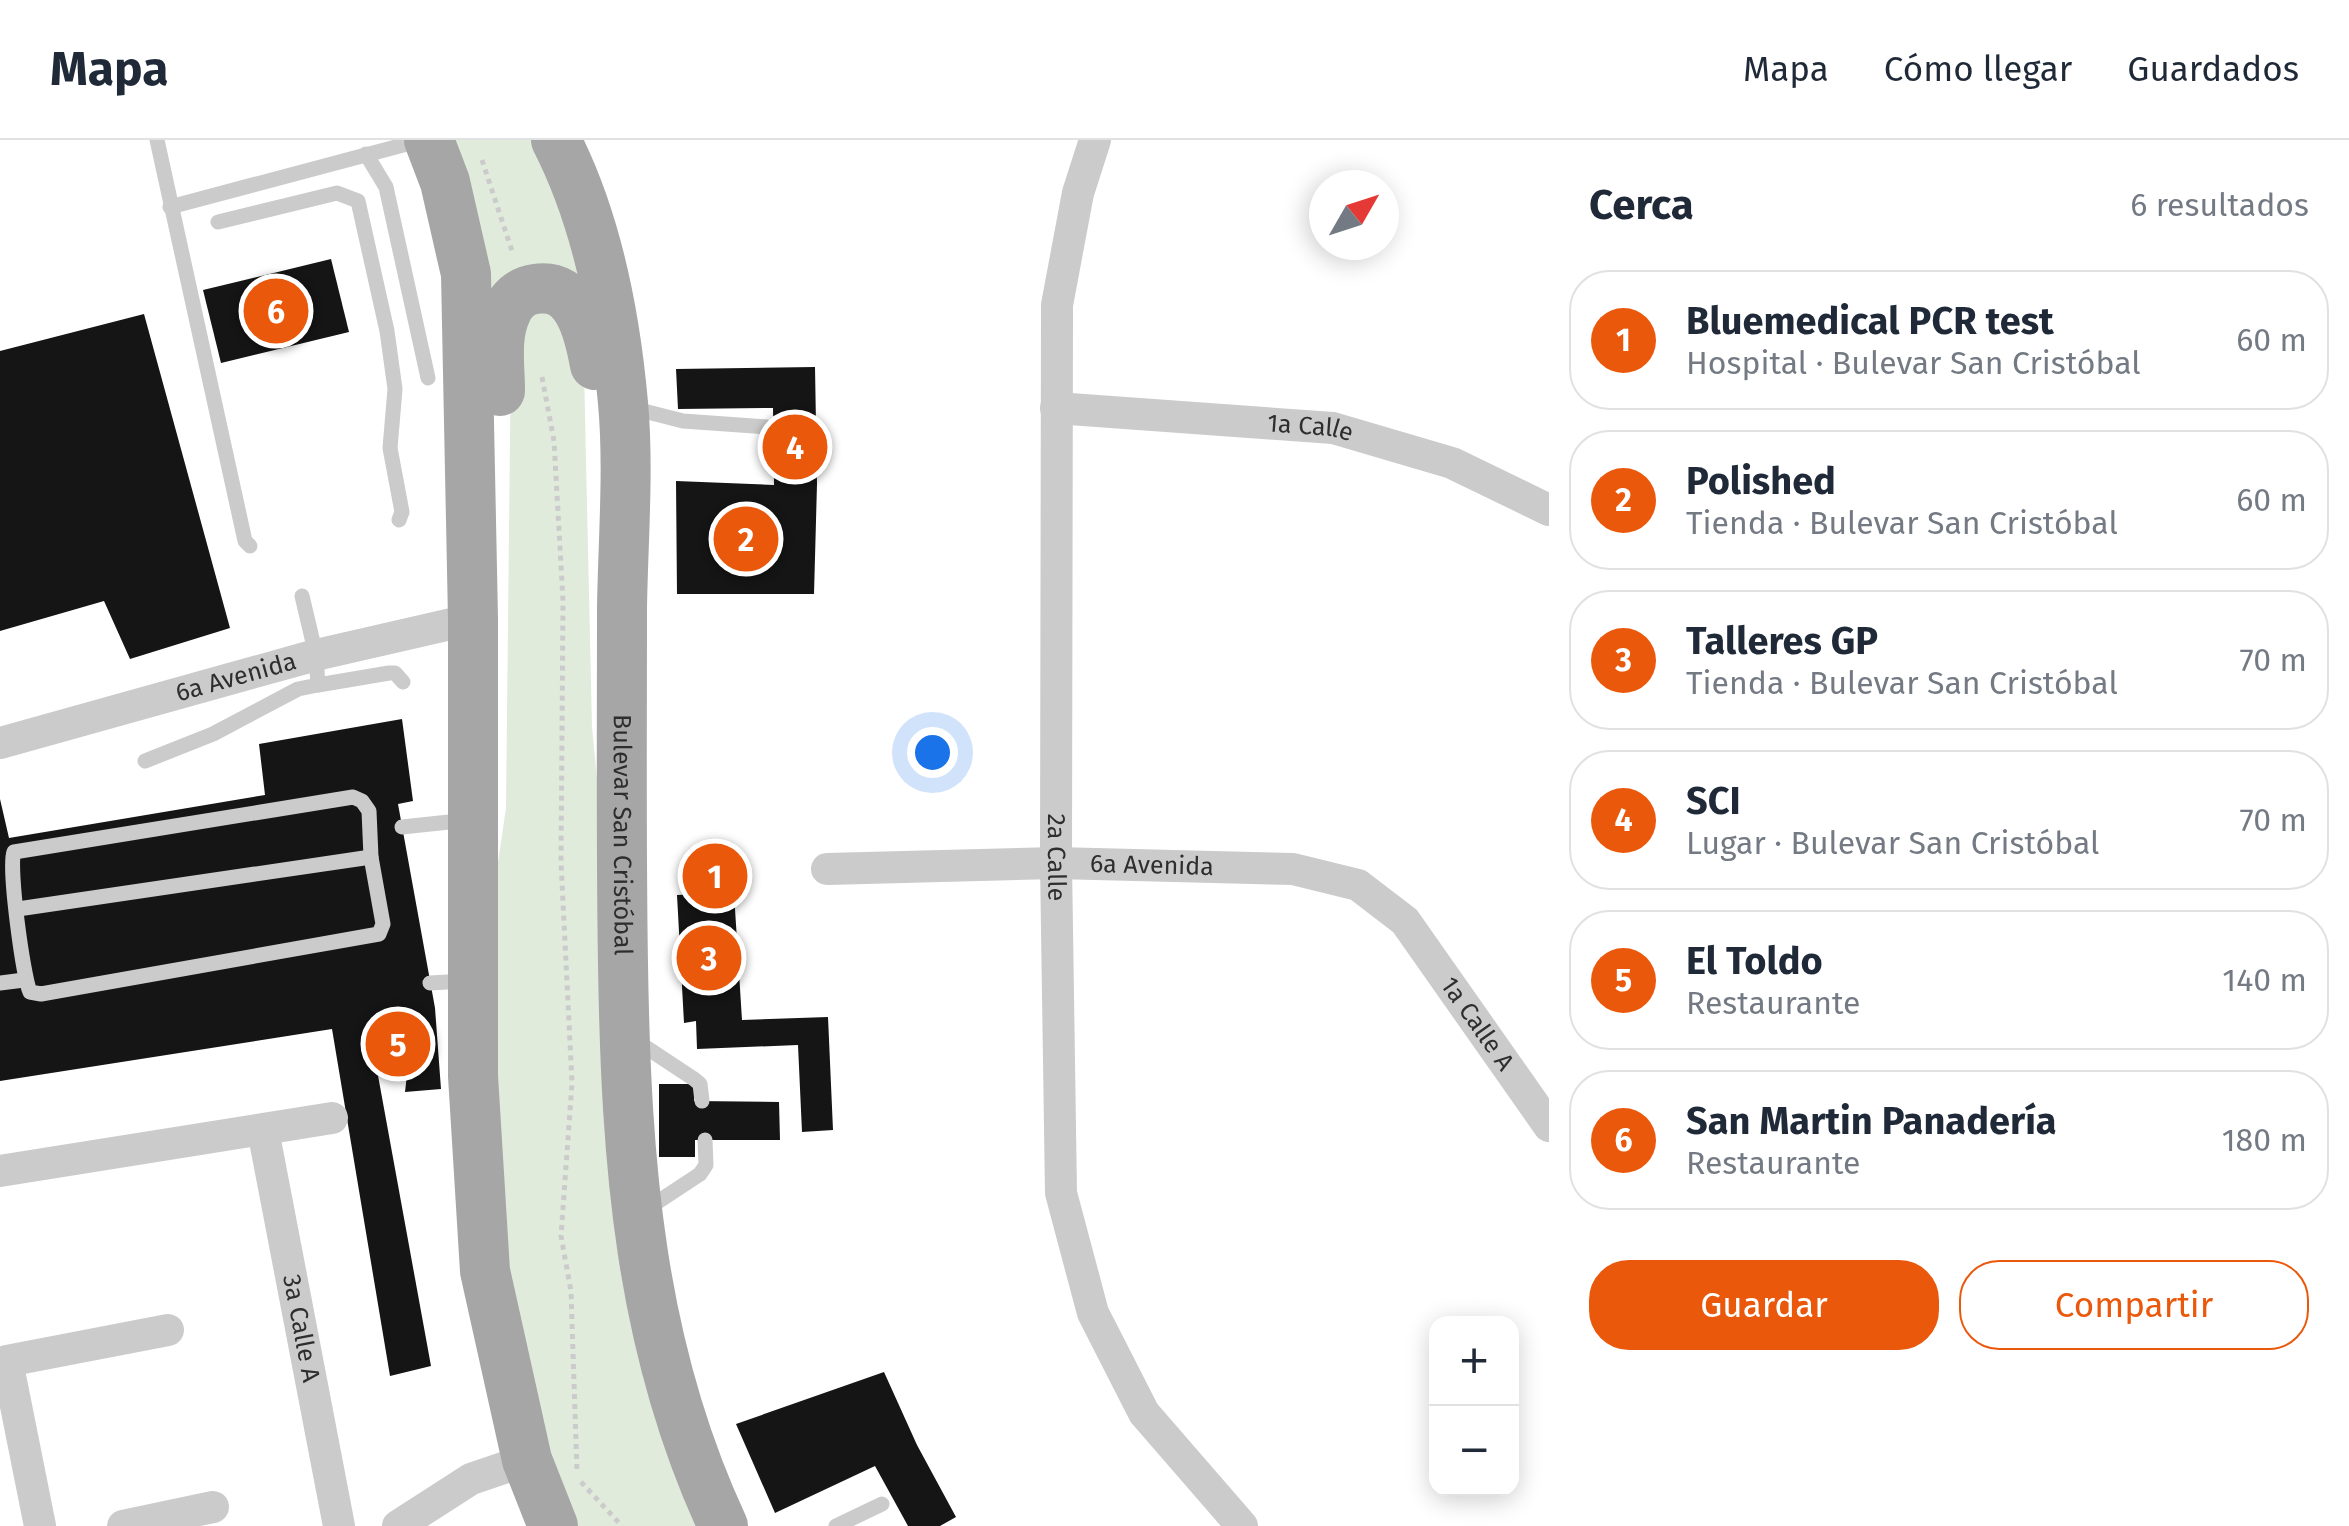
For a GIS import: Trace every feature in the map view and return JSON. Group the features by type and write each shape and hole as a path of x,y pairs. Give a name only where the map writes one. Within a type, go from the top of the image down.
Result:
{"main road":[{"path":"430,140 466,274 473,820 459,969 474,1076 485,1272 527,1460 552,1526"},
{"name":"Bulevar San Cristóbal","path":"556,140 582,202 608,291 624,406 621,864 624,1033 636,1217 670,1392 697,1471 723,1526"},
{"path":"459,969 495,808 500,334 506,311 525,290 544,287 562,291 574,303 587,327 595,364 604,547 604,730 621,864"}],"street":[{"name":"2a Calle","path":"1095,140 1078,193 1057,304 1056,863 1061,1193 1093,1313 1144,1413 1242,1526"},
{"name":"1a Calle","path":"1056,408 1334,428 1452,463 1549,510"},
{"name":"6a Avenida","path":"0,743 317,670 473,619"},
{"name":"6a Avenida","path":"826,869 1056,863 1293,869 1358,886 1404,920"},
{"name":"1a Calle A","path":"1404,920 1549,1126"},
{"path":"0,1171 332,1118"},
{"name":"3a Calle A","path":"263,1130 339,1526"},
{"path":"40,1526 7,1361 168,1330"},
{"path":"398,1526 471,1480 527,1460"},
{"path":"123,1526 213,1507"}],"lane":[{"path":"158,140 244,541 250,546"},
{"path":"170,207 422,140"},
{"path":"366,154 386,187 428,378"},
{"path":"218,222 336,194 358,201 387,331 395,388 390,448 402,512 399,520"},
{"path":"624,406 683,420 767,427"},
{"path":"302,596 317,670"},
{"path":"145,761 213,734 298,689 317,670 389,672 403,682"},
{"path":"353,798 369,811 371,857 383,924 379,934 368,938 41,994 30,992 24,980 18,909 10,862 14,852 22,848 353,798"},
{"path":"402,826 473,820"},
{"path":"18,909 371,857"},
{"path":"0,983 24,980"},
{"path":"624,1033 694,1078 700,1084 702,1102"},
{"path":"636,1217 700,1174 706,1165 705,1140"},
{"path":"836,1526 882,1504"}],"path":[{"path":"478,154 525,290"},
{"path":"539,364 554,441 564,601 561,862 572,1083 561,1236 570,1291 576,1478 622,1526"}],"green space":[{"path":"442,140 540,140 594,301 481,311"},
{"path":"547,304 584,370 592,727 599,800 709,1526 570,1526 500,1282 485,950 506,808 511,347 528,307"}],"building":[{"path":"331,259 349,332 221,363 203,290"},
{"path":"144,314 230,628 130,659 104,601 0,631 0,351"},
{"path":"815,367 814,594 677,594 676,481 774,485 773,408 678,409 676,369"},
{"path":"402,719 413,801 398,804 435,1008 441,1089 405,1092 408,1065 377,1070 431,1366 390,1376 332,1029 0,1081 0,799 9,838 265,795 259,744"},
{"path":"734,893 742,1020 828,1017 833,1130 802,1132 798,1045 697,1049 696,1021 684,1023 677,895"},
{"path":"659,1084 694,1084 694,1101 779,1102 780,1140 695,1140 695,1157 659,1157"},
{"path":"884,1372 956,1517 940,1526 908,1526 875,1466 775,1513 736,1424"}],"place":[{"name":"San Martin Panadería","path":"276,311"},
{"name":"SCI","path":"795,447"},
{"name":"Polished","path":"746,539"},
{"name":"Bluemedical PCR test","path":"715,876"},
{"name":"Talleres GP","path":"709,958"},
{"name":"El Toldo","path":"398,1044"}]}
